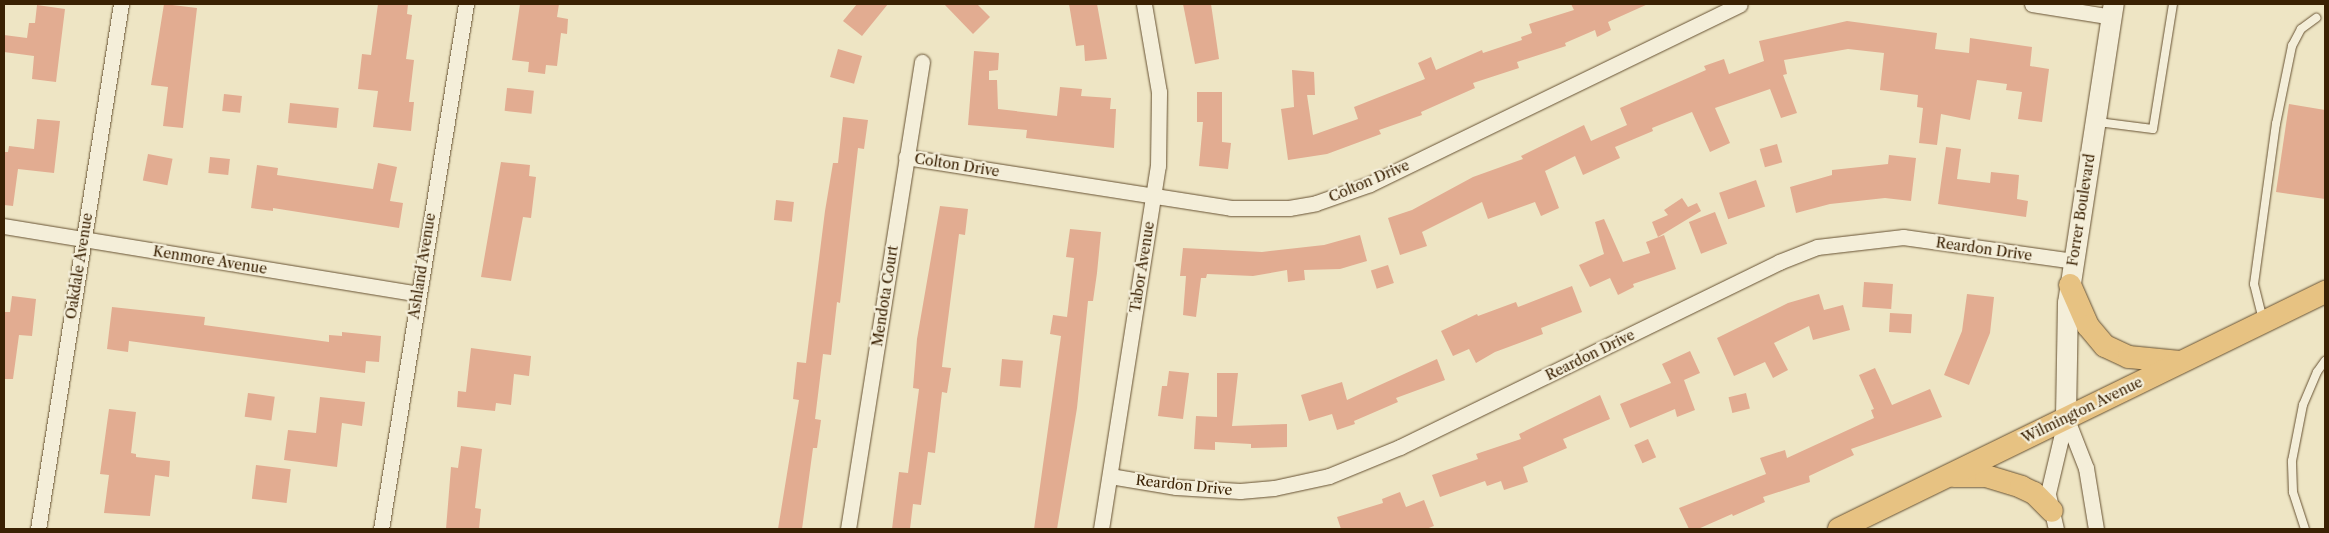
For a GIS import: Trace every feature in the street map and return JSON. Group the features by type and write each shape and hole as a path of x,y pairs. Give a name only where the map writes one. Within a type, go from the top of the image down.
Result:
{"main road":[{"path":"2070,285 2088,326 2106,346 2128,357 2180,362"},
{"name":"Wilmington Avenue","path":"1839,529 2325,292"},
{"path":"1948,476 1986,476 2034,493 2054,520"}],"street":[{"name":"Oakdale Avenue","path":"38,529 120,4"},
{"name":"Ashland Avenue","path":"381,529 417,294 466,4"},
{"name":"Tabor Avenue","path":"1101,529 1153,197 1161,132 1159,92 1144,4"},
{"name":"Colton Drive","path":"906,157 1153,197 1262,210 1316,203 1346,193 1740,4"},
{"path":"2032,4 2113,10"},
{"name":"Forrer Boulevard","path":"2054,520 2048,493 2066,417 2064,372 2072,261 2113,10"},
{"name":"Mendota Court","path":"848,529 922,62"},
{"name":"Kenmore Avenue","path":"4,226 417,294"},
{"name":"Reardon Drive","path":"1110,476 1176,487 1240,491 1274,488 1329,476 1400,447 1779,262 1817,247 1903,237 2072,261"},
{"name":"Forrer Boulevard","path":"2066,417 2086,468 2096,529"}],"lane":[{"path":"2096,122 2154,129 2173,4"},
{"path":"2264,322 2254,284 2274,134 2292,46 2301,29 2316,18"},
{"path":"2305,529 2293,492 2292,461 2304,405 2317,372 2325,361"}],"building":[{"path":"164,4 197,8 183,128 163,126 168,87 151,85"},
{"path":"378,4 408,4 407,14 412,15 406,59 414,60 409,102 414,102 411,131 373,127 378,91 358,89 362,54 371,55"},
{"path":"520,4 559,4 557,17 568,19 567,34 561,33 557,66 546,65 545,74 528,72 529,62 512,60"},
{"path":"857,4 888,4 862,36 843,21"},
{"path":"944,4 977,4 990,17 973,34"},
{"path":"1069,4 1097,4 1107,59 1085,61 1084,45 1076,46"},
{"path":"1183,4 1211,4 1219,59 1195,64"},
{"path":"1571,4 1648,4 1608,22 1611,30 1597,37 1595,30 1565,43 1566,46 1517,62 1519,68 1473,83 1475,88 1421,112 1422,115 1379,130 1381,134 1327,154 1288,160 1281,109 1294,107 1292,70 1314,72 1315,95 1307,95 1313,135 1358,119 1354,107 1425,79 1418,63 1431,57 1436,70 1482,50 1483,53 1522,40 1521,37 1532,33 1529,24 1574,10"},
{"path":"37,5 65,9 56,82 32,79 34,56 4,52 4,35 27,38 29,23 35,23"},
{"path":"1847,21 1937,33 1935,49 1969,53 1970,38 2032,47 2030,66 2049,69 2042,122 2018,119 2022,92 2006,90 2007,84 1977,80 1970,120 1941,114 1937,145 1919,143 1923,108 1917,107 1918,95 1880,90 1884,53 1848,49 1784,60 1787,74 1783,75 1797,113 1781,118 1770,89 1715,108 1730,143 1710,152 1692,112 1652,128 1653,131 1615,147 1620,158 1583,175 1575,156 1545,171 1559,208 1541,216 1535,202 1488,219 1482,202 1422,232 1427,246 1400,255 1388,218 1412,210 1473,177 1523,159 1521,156 1584,125 1591,141 1627,125 1620,108 1706,70 1704,66 1724,59 1729,74 1764,61 1759,41"},
{"path":"838,49 862,56 854,84 830,77"},
{"path":"974,51 999,53 998,70 989,71 989,80 997,80 998,109 1057,116 1060,87 1082,89 1081,96 1111,98 1110,109 1116,109 1114,148 1026,138 1027,130 968,125"},
{"path":"507,88 534,91 531,114 505,111"},
{"path":"1197,92 1222,92 1222,142 1231,143 1228,169 1199,166 1203,122 1197,122"},
{"path":"224,94 242,96 240,113 222,111"},
{"path":"290,103 339,108 337,128 288,123"},
{"path":"2289,104 2325,110 2325,199 2276,192"},
{"path":"843,117 868,120 864,149 858,148 840,303 837,302 831,355 823,354 815,419 821,420 817,448 813,448 802,529 778,529 799,400 793,399 797,362 806,363 825,211 833,163 838,163"},
{"path":"37,119 60,121 54,173 18,169 13,206 4,205 4,152 8,152 9,146 34,149"},
{"path":"1777,144 1782,162 1765,167 1760,149"},
{"path":"1946,147 1961,149 1957,179 1990,183 1991,172 2019,175 2017,199 2028,201 2026,217 1938,204"},
{"path":"148,154 173,159 167,185 143,181"},
{"path":"1889,155 1916,158 1911,201 1885,198 1830,204 1796,213 1790,187 1832,175 1832,170 1888,164"},
{"path":"210,157 230,159 228,175 208,173"},
{"path":"501,162 530,165 529,176 536,177 531,218 523,217 511,281 481,277"},
{"path":"378,163 397,167 390,201 403,203 399,228 273,208 273,211 251,208 257,165 278,168 277,175 373,189"},
{"path":"1756,180 1765,206 1728,219 1719,193"},
{"path":"1682,198 1688,207 1697,203 1701,211 1658,237 1652,222 1668,215 1664,210"},
{"path":"776,200 794,202 792,222 774,220"},
{"path":"940,206 968,209 965,235 959,234 942,367 951,368 947,393 942,392 935,453 928,452 921,505 913,504 910,529 892,529 899,472 908,473 919,389 913,388 917,339"},
{"path":"1715,212 1727,244 1701,254 1689,222"},
{"path":"1604,219 1623,262 1650,253 1646,242 1664,235 1676,269 1633,284 1634,287 1618,295 1610,278 1590,287 1579,265 1604,254 1595,222"},
{"path":"1070,229 1101,232 1097,273 1093,301 1088,301 1077,408 1057,529 1034,529 1061,336 1050,334 1053,315 1067,317 1074,258 1066,257"},
{"path":"1360,235 1367,261 1340,269 1304,270 1305,280 1288,282 1287,270 1253,276 1207,274 1206,278 1201,278 1196,317 1183,315 1186,276 1180,276 1183,248 1262,252 1324,245"},
{"path":"1388,265 1394,283 1377,289 1371,271"},
{"path":"1864,282 1893,284 1891,309 1862,307"},
{"path":"1572,286 1582,312 1541,328 1543,334 1495,352 1476,363 1469,349 1453,356 1441,331 1477,314 1478,316 1516,302 1518,307"},
{"path":"1819,294 1824,310 1843,305 1850,330 1813,340 1809,326 1774,343 1788,370 1773,378 1765,362 1734,376 1717,338 1788,303"},
{"path":"1967,294 1994,297 1990,333 1969,385 1944,375 1962,331"},
{"path":"12,296 36,299 32,336 19,335 13,379 4,379 4,312 10,312"},
{"path":"112,307 205,317 204,325 329,342 329,335 342,336 342,332 381,336 379,362 366,361 365,373 129,341 128,352 107,349"},
{"path":"1890,313 1912,314 1911,333 1889,332"},
{"path":"471,348 531,356 529,376 514,374 511,405 496,403 495,411 457,407 458,391 466,392"},
{"path":"1690,351 1700,373 1684,380 1695,410 1677,417 1675,409 1630,428 1620,404 1671,383 1662,364"},
{"path":"1002,359 1023,361 1021,388 1000,386"},
{"path":"1437,359 1445,380 1396,398 1398,402 1354,421 1355,424 1337,430 1332,414 1309,421 1301,395 1342,382 1347,400"},
{"path":"1875,368 1892,405 1930,389 1942,417 1851,449 1854,455 1809,476 1810,482 1763,497 1765,502 1733,516 1732,514 1698,529 1689,529 1679,508 1766,474 1760,458 1785,450 1787,458 1874,418 1871,410 1874,409 1859,375"},
{"path":"1169,371 1189,373 1183,419 1158,416 1162,386 1167,386"},
{"path":"1217,373 1238,373 1232,426 1287,424 1287,447 1251,448 1251,444 1215,442 1215,450 1194,449 1196,416 1217,417"},
{"path":"248,393 275,397 271,421 245,417"},
{"path":"1746,393 1750,409 1732,413 1729,397"},
{"path":"1600,395 1610,419 1563,439 1567,448 1523,467 1528,482 1504,490 1501,481 1487,486 1485,481 1440,497 1432,475 1478,459 1476,454 1521,439 1519,434"},
{"path":"320,397 365,402 362,426 342,423 337,467 284,460 288,430 316,433"},
{"path":"109,409 136,412 131,453 136,454 136,457 170,461 169,477 155,475 150,516 104,513 109,475 100,474"},
{"path":"1648,439 1656,457 1642,463 1634,445"},
{"path":"461,446 482,449 475,508 481,509 479,529 446,529 451,467 458,468"},
{"path":"256,465 291,469 287,503 252,499"},
{"path":"1400,492 1406,507 1424,500 1434,526 1426,529 1341,529 1337,517 1383,503 1382,499"}]}
